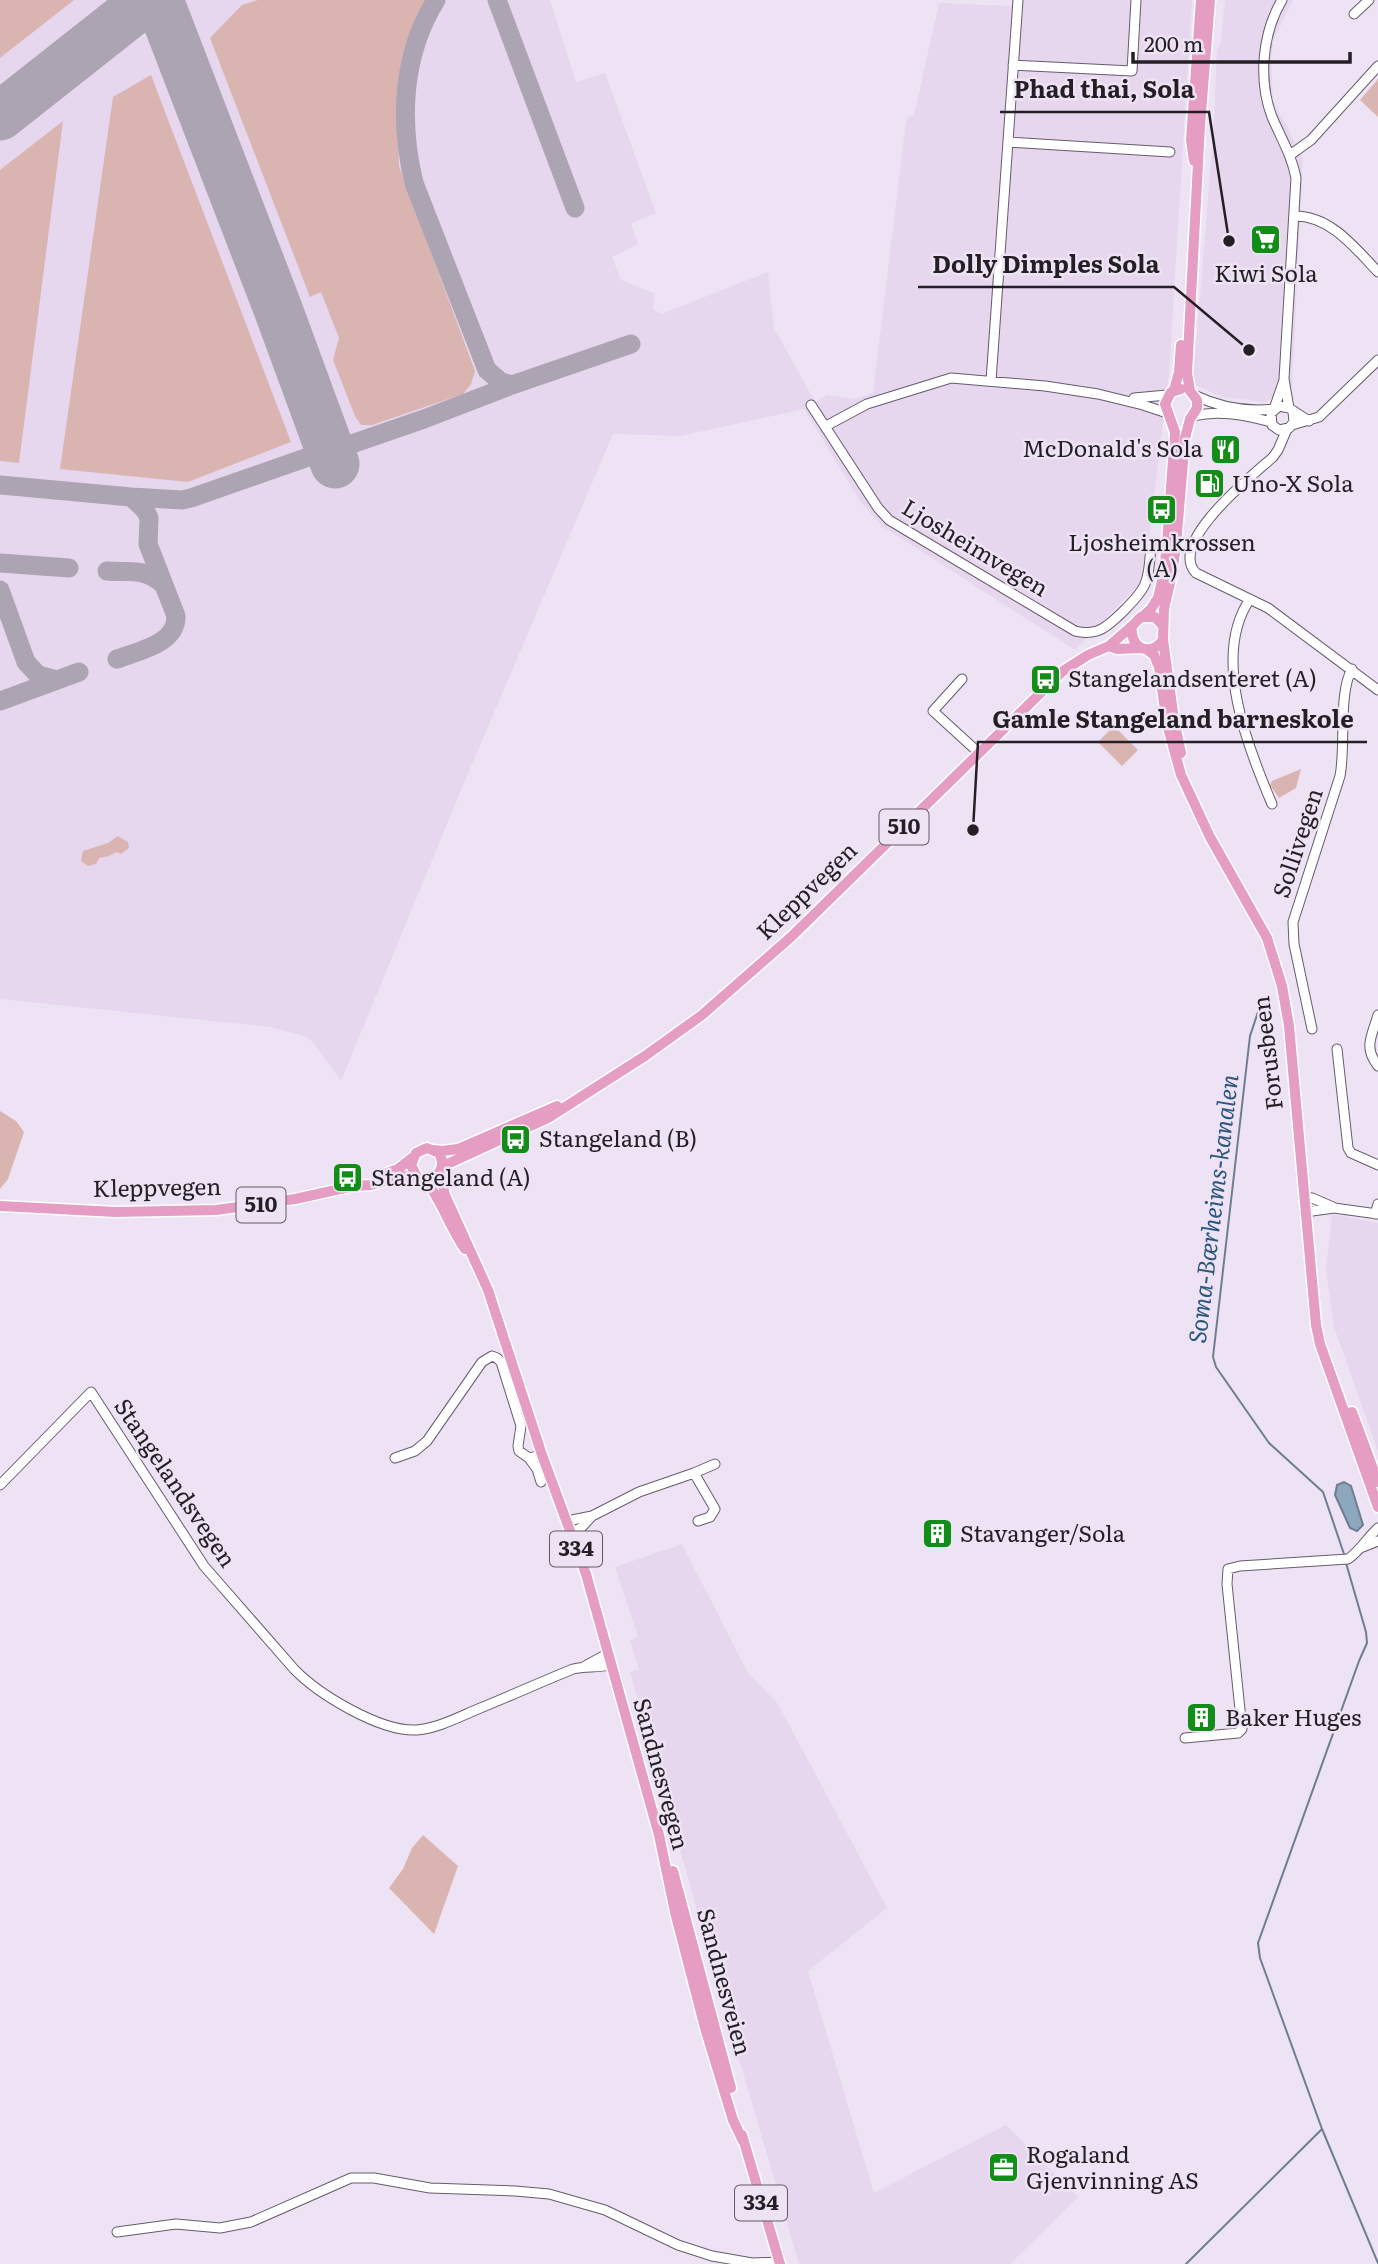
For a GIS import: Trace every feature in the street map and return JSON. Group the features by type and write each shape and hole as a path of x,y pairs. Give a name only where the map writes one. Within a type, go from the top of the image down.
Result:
{"main road":[{"name":"510","path":"1132,626 1151,609 1158,598 1164,572 1175,432 1164,404 1179,372 1194,159 1191,140 1201,0"},
{"path":"1132,626 1132,638 1143,648 1155,648 1163,640 1164,609 1176,545 1185,438 1191,417 1197,408 1187,373 1200,125 1210,0"},
{"path":"1171,393 1180,388 1192,393"},
{"path":"1169,415 1180,421 1191,417"},
{"path":"1141,617 1155,617 1163,626"},
{"name":"Kleppvegen","path":"0,1206 116,1212 216,1210 275,1203 403,1176 430,1180 441,1169 548,1118 672,1037 738,986 1063,671 1080,659 1109,646 1132,626"},
{"name":"Forusbeen","path":"1163,640 1174,720 1198,810"},
{"name":"Kleppvegen","path":"1109,646 1116,649 1143,648"},
{"name":"Forusbeen","path":"1143,648 1154,655 1159,667 1171,741 1181,775 1210,837 1267,938 1278,970 1289,1026 1305,1212 1320,1344 1378,1507"},
{"name":"Kleppvegen","path":"354,1186 398,1169 421,1149 442,1151 474,1143 583,1095"},
{"path":"433,1150 439,1153 441,1169"},
{"path":"412,1158 413,1171 421,1178"},
{"name":"Sandnesvegen","path":"441,1169 444,1195 488,1290 542,1455 586,1574 659,1836 675,1912 705,2028"},
{"name":"Sandnesvegen","path":"421,1178 435,1192 455,1236 478,1267"},
{"name":"Forusbeen","path":"1315,1310 1378,1482"},
{"name":"Sandnesveien","path":"659,1836 674,1877 739,2116 743,2141 779,2263"},
{"name":"Sandnesveien","path":"705,2028 733,2120 743,2141"}],"street":[{"path":"991,381 1018,0"},
{"path":"1013,65 1132,71 1136,0"},
{"path":"1280,444 1271,413 1284,379 1296,178 1290,155 1273,119 1265,89 1265,49 1282,0"},
{"path":"1354,14 1369,0"},
{"path":"1290,155 1311,140 1378,66"},
{"path":"1008,142 1170,152"},
{"path":"1295,216 1312,218 1333,228 1378,272"},
{"path":"1191,417 1209,413 1251,416 1273,425 1290,427 1325,413 1378,360"},
{"path":"826,426 867,404 941,380 960,378 1045,386 1118,398 1143,399 1171,393"},
{"path":"1284,379 1294,418 1290,427 1273,457 1220,507 1199,532 1190,546 1189,563 1194,571 1277,614 1378,690"},
{"path":"1192,393 1226,407 1259,411 1279,406 1309,421"},
{"path":"1118,398 1169,415"},
{"name":"Ljosheimvegen","path":"811,405 878,508 889,520 1070,629 1089,633 1105,627 1140,593 1149,570 1151,545"},
{"path":"1250,599 1238,620 1234,675 1244,734 1272,804"},
{"name":"Sollivegen","path":"1312,1029 1294,944 1293,922 1340,776 1343,760 1345,684 1352,669"},
{"path":"962,679 933,711 979,753"},
{"path":"1378,1015 1369,1047 1370,1056 1378,1066"},
{"path":"1337,1049 1345,1140 1351,1153 1378,1165"},
{"path":"1304,1197 1334,1208"},
{"path":"1305,1212 1334,1208 1376,1214 1378,1203"},
{"path":"395,1458 415,1451 427,1441 482,1362 492,1356 501,1362 519,1419 521,1431 518,1448 537,1469 541,1482"},
{"name":"Stangelandsvegen","path":"0,1485 91,1392 204,1566 294,1669 308,1684 323,1694 359,1713 398,1728 420,1730 452,1720 573,1669 609,1660"},
{"path":"529,1458 542,1455"},
{"path":"568,1527 639,1492 694,1474 715,1464"},
{"path":"694,1474 715,1509 710,1517 698,1521"},
{"path":"1185,1738 1237,1733 1242,1729 1227,1584 1228,1569 1348,1559 1378,1528"},
{"path":"1359,1549 1378,1541"},
{"path":"117,2232 176,2224 220,2228 251,2222 351,2178 374,2178 430,2188 527,2192 568,2198 596,2207 678,2245 712,2256 752,2263 779,2263"}],"shaded area":[{"path":"0,0 550,0 576,82 605,73 656,213 631,223 638,244 612,257 621,280 655,294 653,309 662,314 768,272 774,328 815,402 827,395 854,399 873,393 906,121 909,116 914,115 939,3 1011,6 1013,0 1192,0 1169,374 1144,579 1075,650 882,526 860,501 804,409 680,436 613,434 461,790 341,1081 312,1041 304,1036 270,1027 0,999"},
{"path":"0,0 74,0 0,58"},
{"path":"258,0 427,0 408,45 397,110 399,166 475,371 471,384 463,394 372,425 361,425 355,416 333,360 339,338 321,292 310,297 210,38 242,5"},
{"path":"1225,0 1293,0 1274,39 1271,59 1273,100 1303,158 1292,387 1265,402 1222,397 1193,384 1214,123 1217,47 1220,47"},
{"path":"151,75 291,442 188,482 60,469 113,97"},
{"path":"1378,79 1378,117 1360,100"},
{"path":"63,121 19,463 0,461 0,170"},
{"path":"1114,726 1138,750 1122,766 1098,742"},
{"path":"1301,769 1296,788 1279,798 1270,785 1272,781"},
{"path":"118,836 128,842 129,848 121,854 116,852 99,858 96,864 88,866 81,861 83,851 108,843"},
{"path":"0,1111 16,1121 24,1132 8,1179 0,1189"},
{"path":"1332,1214 1378,1223 1378,1451 1334,1327 1326,1270"},
{"path":"682,1544 748,1673 778,1704 887,1908 808,1971 874,2193 1006,2125 1078,2197 1010,2264 799,2264 630,1672 639,1669 630,1641 638,1637 615,1567"},
{"path":"423,1835 458,1866 434,1934 389,1888 403,1869 412,1848"}],"water":[{"path":"1344,1482 1351,1486 1363,1525 1357,1531 1350,1528 1335,1495 1337,1485"}],"waterway":[{"name":"Soma-Bærheims-kanalen","path":"1263,997 1250,1036 1213,1357 1216,1367 1269,1443 1323,1492 1344,1554"},
{"name":"Soma-Bærheims-kanalen","path":"1346,1563 1367,1643 1258,1943 1260,1958 1322,2129 1378,2263"},
{"path":"1186,2264 1322,2129"}],"taxiway":[{"path":"436,0 416,43 410,66 405,112 409,160 414,183 487,370 501,382 512,385"},
{"path":"497,0 575,208"},
{"path":"0,485 131,497 182,500 191,498 424,419 631,344"},
{"path":"321,428 332,442 346,446"},
{"path":"117,659 163,640 175,626 176,616 148,544 149,518 145,510 131,497"},
{"path":"0,563 69,568"},
{"path":"107,571 142,573 163,584"},
{"path":"0,590 26,662 38,675 57,680"},
{"path":"0,701 79,672"}],"runway":[{"path":"0,116 147,0"},
{"path":"159,0 335,464"}],"place":[{"name":"Kiwi Sola","path":"1266,240"},
{"name":"Phad thai, Sola","path":"1229,241"},
{"name":"Dolly Dimples Sola","path":"1249,350"},
{"name":"McDonald's Sola","path":"1226,449"},
{"name":"Uno-X Sola","path":"1209,484"},
{"name":"Ljosheimkrossen (A)","path":"1162,509"},
{"name":"Stangelandsenteret (A)","path":"1045,679"},
{"name":"Gamle Stangeland barneskole","path":"973,830"},
{"name":"Stangeland (B)","path":"516,1139"},
{"name":"Stangeland (A)","path":"348,1178"},
{"name":"Stavanger/Sola","path":"937,1534"},
{"name":"Baker Huges","path":"1202,1718"},
{"name":"Rogaland Gjenvinning AS","path":"1003,2168"}]}
